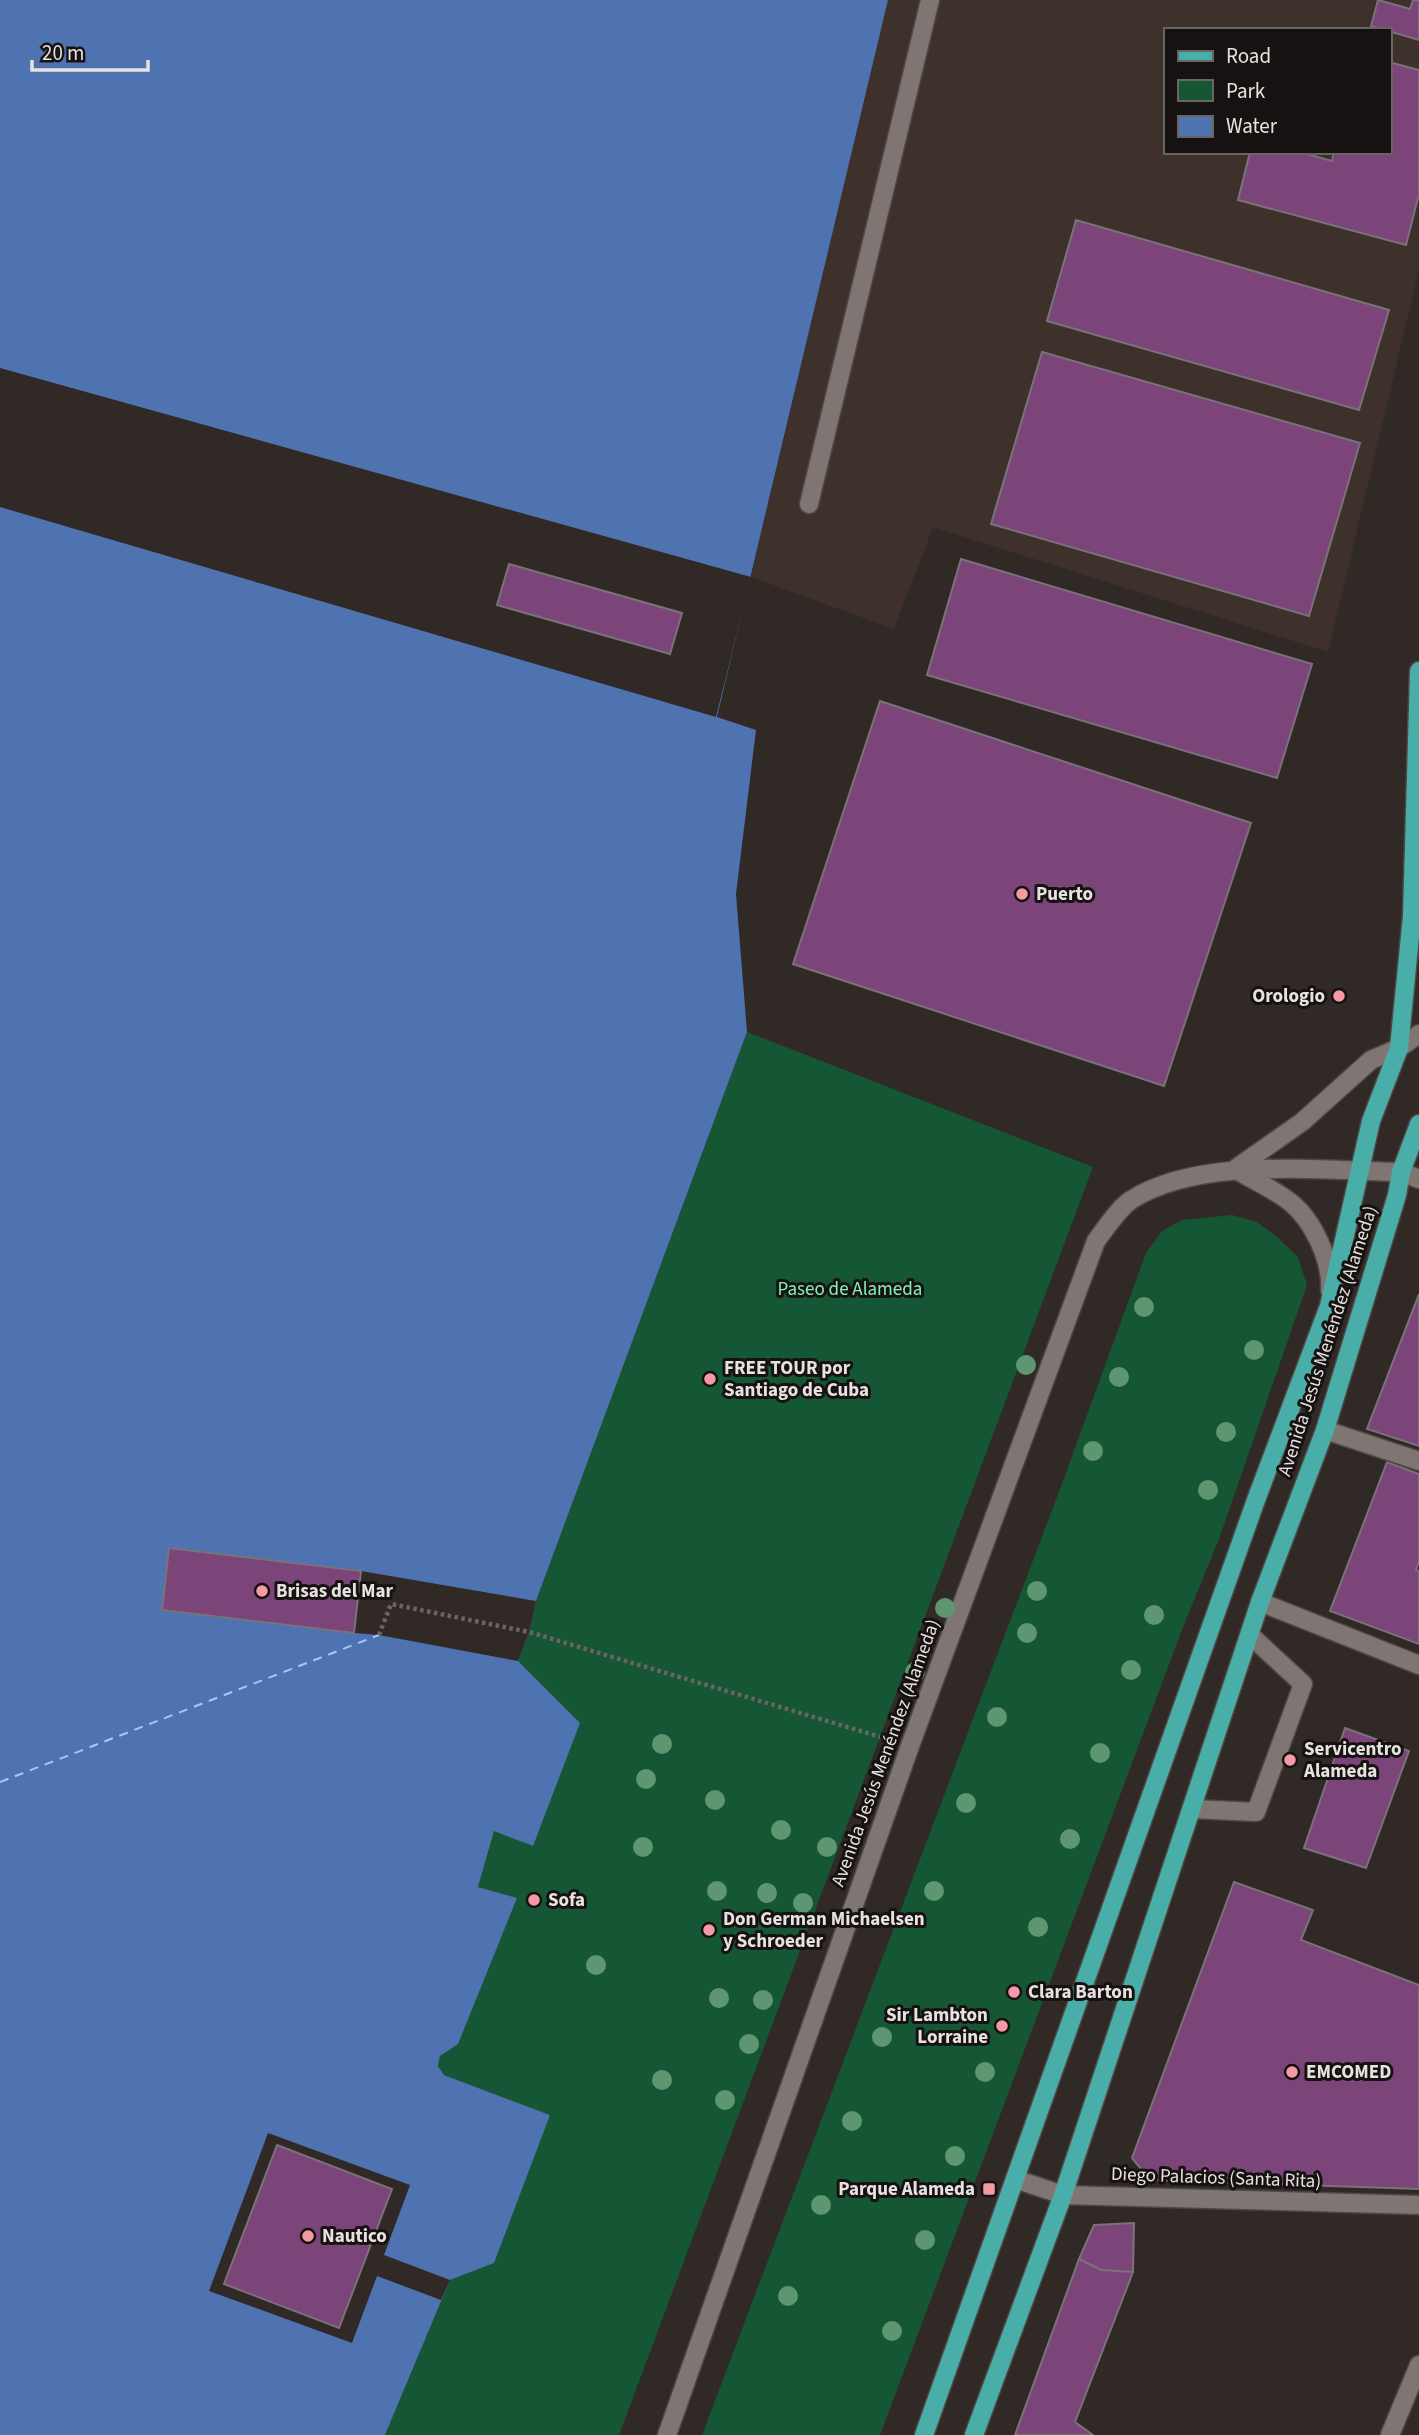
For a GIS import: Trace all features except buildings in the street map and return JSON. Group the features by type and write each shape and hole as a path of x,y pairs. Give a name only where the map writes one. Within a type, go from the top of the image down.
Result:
{"main road":[{"name":"Avenida Jesús Menéndez (Alameda)","path":"924,2435 1328,1306 1371,1121 1399,1048 1412,916 1419,671"},
{"name":"Avenida Jesús Menéndez (Alameda)","path":"974,2435 1063,2195 1260,1602 1325,1430 1401,1172 1419,1124"}],"street":[{"path":"808,504 930,0"},
{"name":"Avenida Jesús Menéndez (Alameda)","path":"1235,1169 1302,1122 1371,1060 1399,1048 1419,1034"},
{"name":"Avenida Jesús Menéndez (Alameda)","path":"1235,1169 1292,1203 1320,1239 1331,1277 1328,1306"},
{"name":"Avenida Jesús Menéndez (Alameda)","path":"667,2435 910,1746 1096,1241 1129,1202 1166,1182 1235,1169 1401,1172"},
{"path":"1401,1172 1419,1179"},
{"path":"1325,1430 1419,1461"},
{"path":"1260,1602 1419,1664"},
{"path":"1192,1809 1256,1812 1303,1684 1250,1635"},
{"name":"Diego Palacios (Santa Rita)","path":"1015,2179 1063,2195 1419,2205"},
{"path":"1390,2435 1419,2365"}],"path":[{"path":"379,1635 391,1604 529,1632 910,1746"}],"shaded area":[{"path":"888,0 1419,0 1419,270 1328,652 933,527 894,629 751,577"}],"green space":[{"name":"Paseo de Alameda","path":"747,1032 1093,1167 619,2435 385,2435 450,2280 550,2115 444,2075 438,2066 440,2056 445,2051 516,1898 478,1887 494,1830 532,1846 518,1661 529,1632 536,1601"},
{"path":"1232,1215 1257,1222 1276,1236 1298,1257 1307,1285 1219,1539 1183,1627 880,2435 702,2435 1063,1481 1146,1253 1162,1231 1182,1220"}],"water":[{"path":"0,0 888,0 717,717 756,730 736,894 747,1032 536,1601 529,1632 518,1661 580,1723 533,1846 494,1831 478,1887 517,1898 458,2044 440,2056 438,2066 444,2075 550,2115 494,2263 450,2280 385,2435 0,2435"}],"pier":[{"path":"0,368 751,577 716,717 0,507"},
{"path":"361,1571 536,1601 529,1632 518,1661 379,1635 354,1633"},
{"name":"Nautico","path":"268,2133 410,2185 384,2255 450,2280 441,2300 377,2276 352,2343 209,2291"}],"ferry route":[{"path":"0,1782 379,1635"}],"place":[{"name":"Puerto","path":"1022,894"},
{"name":"Orologio","path":"1339,996"},
{"name":"FREE TOUR por Santiago de Cuba","path":"710,1379"},
{"name":"Brisas del Mar","path":"262,1591"},
{"name":"Servicentro Alameda","path":"1290,1760"},
{"name":"Sofa","path":"534,1900"},
{"name":"Don German Michaelsen y Schroeder","path":"709,1930"},
{"name":"Clara Barton","path":"1014,1992"},
{"name":"Sir Lambton Lorraine","path":"1002,2026"},
{"name":"EMCOMED","path":"1292,2072"},
{"name":"Parque Alameda","path":"989,2189"},
{"name":"Nautico","path":"308,2236"}]}
